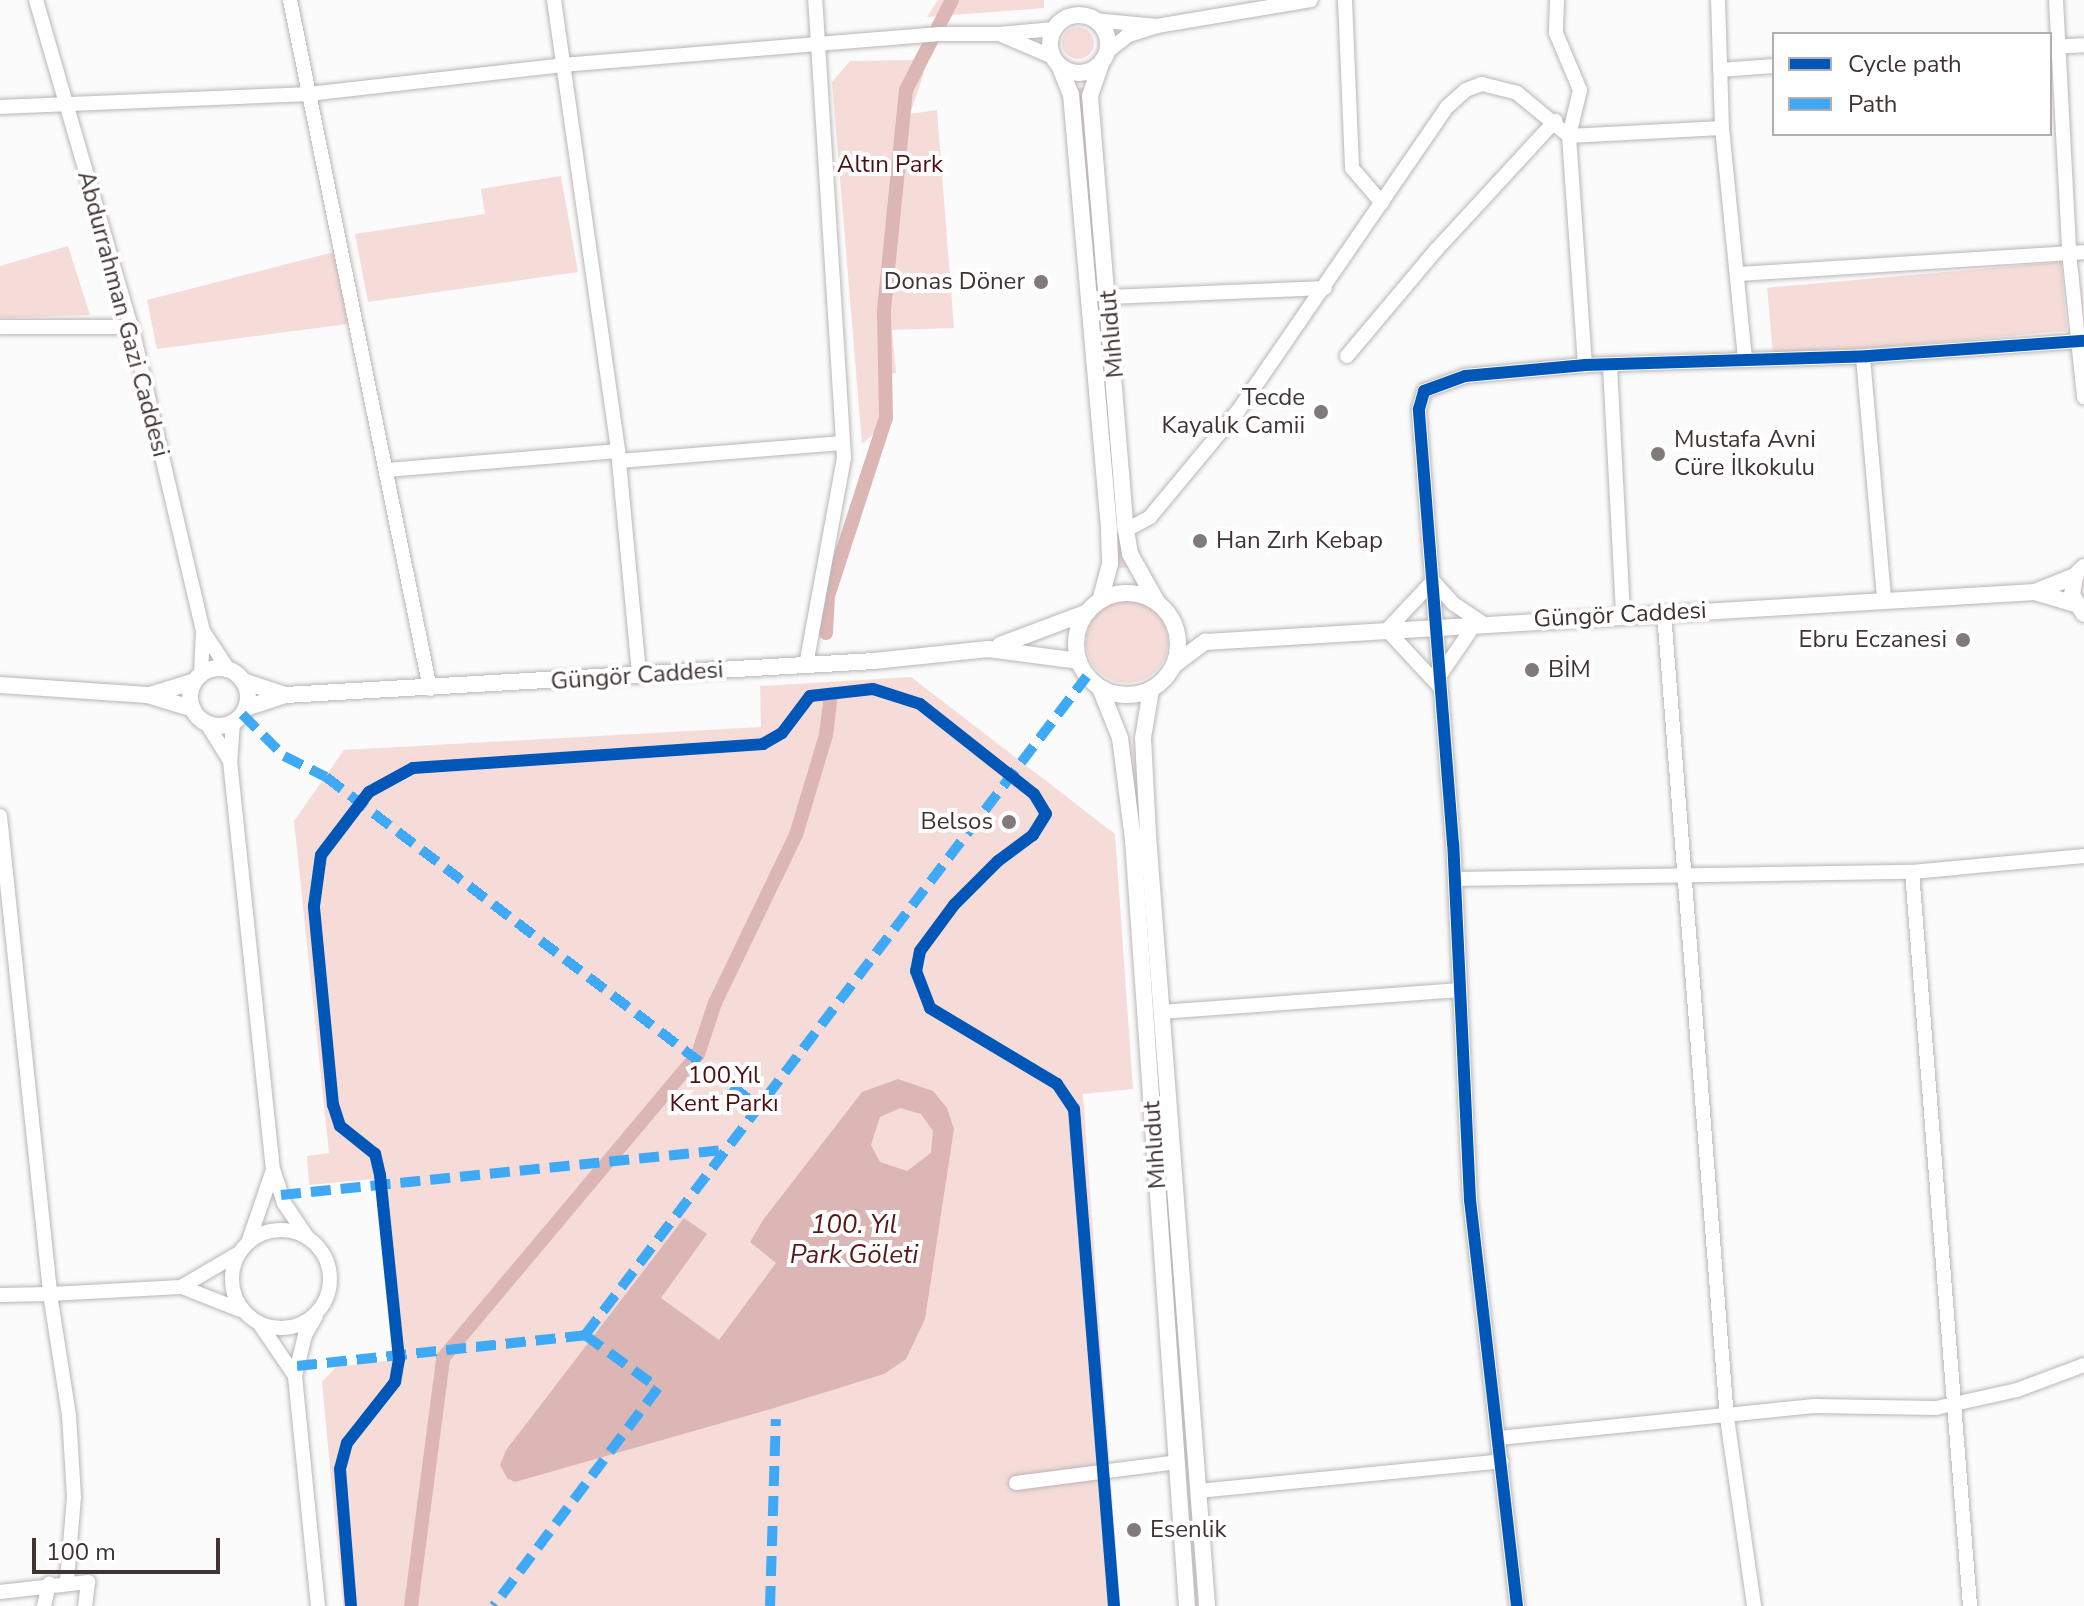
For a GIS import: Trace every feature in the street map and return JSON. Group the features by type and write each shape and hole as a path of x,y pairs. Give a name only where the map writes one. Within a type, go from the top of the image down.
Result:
{"main road":[{"path":"1064,0 1054,29 1056,61 1086,72 1104,57 1106,34 1094,20 1085,0"},
{"path":"1054,29 1068,17 1094,20"},
{"name":"Mıhlıdut","path":"1104,57 1090,96 1110,297 1126,530 1139,575 1157,602"},
{"name":"Mıhlıdut","path":"1056,61 1071,94 1109,532 1110,564 1094,606"},
{"path":"2035,592 2081,568"},
{"path":"2035,592 2079,609 2081,568"},
{"name":"Güngör Caddesi","path":"1205,642 2035,592"},
{"path":"988,649 1094,606 1133,593 1157,602 1172,620 1205,642 1174,665 1151,690 1134,695 1100,688 1079,661 1077,635 1094,606"},
{"path":"1172,620 1179,648 1174,665"},
{"path":"988,649 1079,661"},
{"name":"Güngör Caddesi","path":"246,708 285,695 806,665 988,649"},
{"path":"0,685 148,695 193,709 206,722 233,722 246,708 243,681 228,669 148,695"},
{"path":"193,709 198,678"},
{"name":"Güngör Caddesi","path":"243,681 285,695"},
{"name":"Mıhlıdut","path":"1100,688 1120,738 1133,840 1187,1606"},
{"name":"Mıhlıdut","path":"1151,690 1143,738 1207,1606"}],"street":[{"name":"Abdurrahman Gazi Caddesi","path":"36,0 62,101 131,327 203,631 198,678"},
{"path":"290,0 430,689"},
{"path":"554,0 619,456 639,675"},
{"path":"806,665 808,635 837,512 842,443 815,0"},
{"path":"1104,57 1127,36 1225,7 1311,0"},
{"path":"1345,0 1352,168 1382,203"},
{"path":"1557,0 1556,33 1580,90 1569,136 1585,365"},
{"path":"1718,0 1722,128 1745,359"},
{"path":"2056,0 2055,47 2076,252 2084,397"},
{"path":"1094,20 1157,26"},
{"path":"0,107 62,101 309,94 562,65 940,34 999,34 1054,29"},
{"path":"999,34 1056,61"},
{"path":"2055,47 2084,45"},
{"path":"1720,70 1772,66"},
{"path":"1126,530 1150,517 1238,411 1447,107 1466,90 1494,85 1517,93 1555,121 1569,136 1722,128"},
{"path":"1347,356 1436,250 1555,121"},
{"path":"1738,274 2076,252"},
{"path":"1110,297 1325,288"},
{"path":"0,327 131,327"},
{"path":"1517,1606 1470,1200 1455,879 1419,409 1424,391 1465,376 1585,365 1863,357 2081,342"},
{"path":"1863,357 1884,599"},
{"path":"1610,366 1623,615"},
{"path":"387,470 842,443"},
{"path":"1433,581 1454,604 1479,624 1440,682"},
{"path":"1433,581 1387,630 1440,682"},
{"path":"1664,613 1688,875 1703,1144 1727,1418 1754,1606"},
{"name":"Abdurrahman Gazi Caddesi","path":"203,631 228,669"},
{"path":"206,722 230,761"},
{"path":"233,722 230,761 273,1169 284,1203 307,1237 318,1247 330,1275 320,1308 305,1335 295,1376 318,1606"},
{"path":"0,816 50,1294 69,1415 74,1497 67,1580"},
{"path":"1455,879 1912,872 2084,856"},
{"path":"1912,872 1957,1403 1970,1606"},
{"path":"0,983 17,983"},
{"path":"1161,1012 1460,990"},
{"path":"245,1313 232,1282 273,1169"},
{"path":"181,1287 277,1229 307,1237"},
{"path":"0,1295 181,1287 245,1313 259,1323 295,1376"},
{"path":"259,1323 293,1326 320,1308"},
{"path":"1499,1438 1727,1418 1814,1406 1936,1408 2017,1390 2084,1365"},
{"path":"1198,1491 1502,1461"},
{"path":"1016,1483 1177,1462"},
{"path":"0,1592 67,1580 88,1582 85,1606"},
{"path":"44,1606 49,1584"}],"green space":[{"path":"938,0 1044,0 1044,8 927,17"},
{"path":"1078,27 1089,32 1094,43 1089,54 1078,59 1067,54 1062,43 1067,32"},
{"name":"Altın Park","path":"918,60 924,73 910,114 937,110 954,328 892,330 896,373 883,376 877,431 862,444 832,82 850,61"},
{"path":"1087,87 1132,567 1115,568 1076,88"},
{"path":"561,176 578,272 368,302 355,234 485,214 481,189"},
{"path":"68,246 90,315 0,318 0,266"},
{"path":"334,252 348,324 157,349 147,300"},
{"path":"2061,262 2067,331 1773,356 1767,288"},
{"path":"1127,601 1143,604 1156,613 1165,626 1168,642 1165,658 1156,671 1143,680 1127,683 1111,680 1098,671 1089,658 1086,642 1089,626 1098,613 1111,604"},
{"name":"100.Yıl Kent Parkı","path":"911,677 1115,834 1133,1089 1083,1094 1120,1606 343,1606 322,1382 336,1367 394,1360 375,1179 309,1185 307,1156 329,1153 294,821 344,750 761,727 760,686"}],"water":[{"name":"100. Yıl Park Göleti","path":"898,1079 933,1091 947,1108 954,1129 925,1319 906,1359 884,1374 771,1409 515,1482 507,1478 500,1465 506,1450 684,1218 707,1234 661,1298 719,1340 776,1263 750,1242 763,1220 862,1092","holes":["900,1108 921,1114 933,1131 931,1153 907,1171 880,1162 871,1145 880,1117"]}],"waterway":[{"path":"826,633 828,596 886,418 884,310 906,90 952,0"},
{"path":"411,1606 443,1358 698,1054 715,1003 796,835 826,735 831,696"}],"marked path":[{"path":"585,1335 1087,676"},
{"path":"242,714 284,756 326,777 759,1107"},
{"path":"281,1195 726,1150"},
{"path":"297,1366 585,1335 658,1388 494,1606"},
{"path":"770,1606 776,1419"}],"cycle path":[{"path":"1517,1606 1470,1200 1453,844 1419,409 1424,391 1465,376 1585,365 1867,356 2084,341"},
{"path":"351,1606 340,1469 347,1443 395,1382 399,1359 380,1175 375,1154 340,1126 333,1105 314,906 321,855 369,792 413,768 763,744 782,733 810,696 873,689 920,704 1034,794 1046,814 1033,835 998,861 954,905 920,951 916,971 930,1008 1057,1084 1074,1109 1114,1606"}],"place":[{"name":"Donas Döner","path":"1041,282"},
{"name":"Tecde Kayalık Camii","path":"1321,412"},
{"name":"Mustafa Avni Cüre İlkokulu","path":"1658,454"},
{"name":"Han Zırh Kebap","path":"1200,541"},
{"name":"Ebru Eczanesi","path":"1963,640"},
{"name":"BİM","path":"1532,670"},
{"name":"Belsos","path":"1009,822"},
{"name":"Esenlik","path":"1134,1530"}]}
